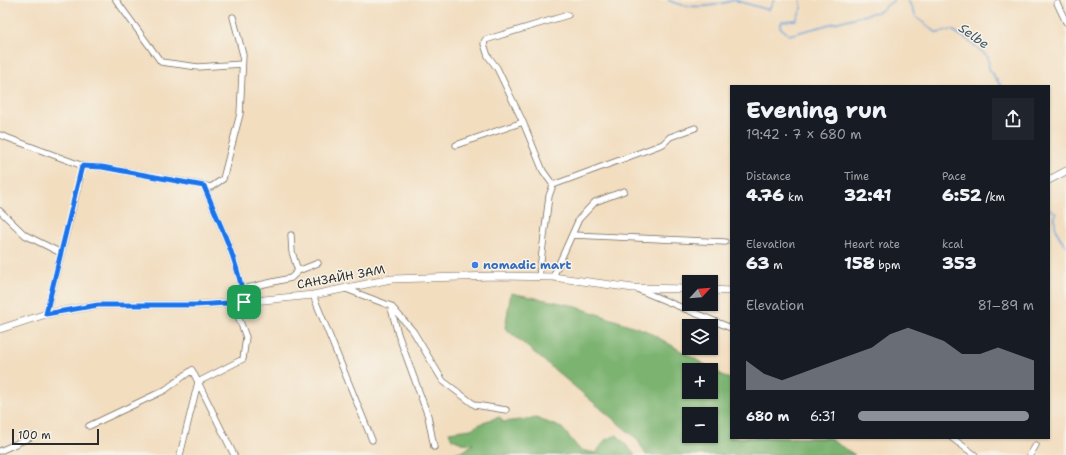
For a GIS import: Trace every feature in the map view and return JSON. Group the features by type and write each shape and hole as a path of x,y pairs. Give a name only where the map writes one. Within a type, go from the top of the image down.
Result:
{"main road":[{"path":"1050,179 1066,171"},
{"name":"САНЗАЙН ЗАМ","path":"0,329 46,314 98,305 190,305 233,303 313,295 391,279 553,277 633,288 682,289"},
{"path":"718,290 730,291"}],"street":[{"path":"116,0 161,62 198,67 242,64"},
{"path":"1057,3 1066,22"},
{"path":"553,185 543,171 523,122 497,68 488,56 484,44 485,40 568,15"},
{"path":"0,135 82,166 102,167 204,186 215,185 223,179 226,172 240,114 243,55 233,17"},
{"path":"456,145 523,122"},
{"path":"553,185 663,144 670,137 695,128"},
{"path":"46,314 82,166"},
{"path":"539,277 550,196 553,185"},
{"path":"204,186 226,239 242,289 244,302"},
{"path":"553,277 579,220 595,202 624,191"},
{"path":"0,211 25,235 61,253"},
{"path":"290,235 292,252 298,271"},
{"path":"573,235 725,242"},
{"path":"242,289 291,278 298,271 318,264"},
{"path":"633,288 730,328"},
{"path":"346,289 391,306 413,331 443,382 475,405 506,410"},
{"path":"313,295 372,440"},
{"path":"180,455 198,382 243,359 246,337 233,303"},
{"path":"391,306 398,334 428,416 434,447"},
{"path":"89,426 165,390 192,370 234,455"},
{"path":"0,452 33,436"},
{"path":"953,439 975,455"},
{"path":"1030,455 1036,445"}],"green space":[{"path":"511,293 571,305 647,331 682,351 682,355 688,355 702,363 682,363 682,399 718,399 718,372 730,379 730,439 830,439 855,455 646,455 637,439 505,328"},
{"path":"500,417 503,422 536,418 562,428 580,450 596,453 605,440 617,435 635,455 447,455 465,450 473,444 462,443 452,439 449,432 471,429 486,421"}],"waterway":[{"path":"668,0 692,6 709,6 734,0"},
{"path":"734,0 769,10 774,0"},
{"path":"800,0 802,8 796,20 782,21 780,27 789,35 880,11 894,0"},
{"name":"Selbe","path":"908,0 916,17 937,33 952,30 967,39 988,57 989,69 1000,85"},
{"name":"Selbe","path":"1050,209 1056,213 1056,231 1066,246"}],"place":[{"name":"nomadic mart","path":"475,265"}],"route":[{"path":"82,166 102,167 204,186 226,239 242,289 244,302 196,305 98,305 46,314 82,166"}]}
